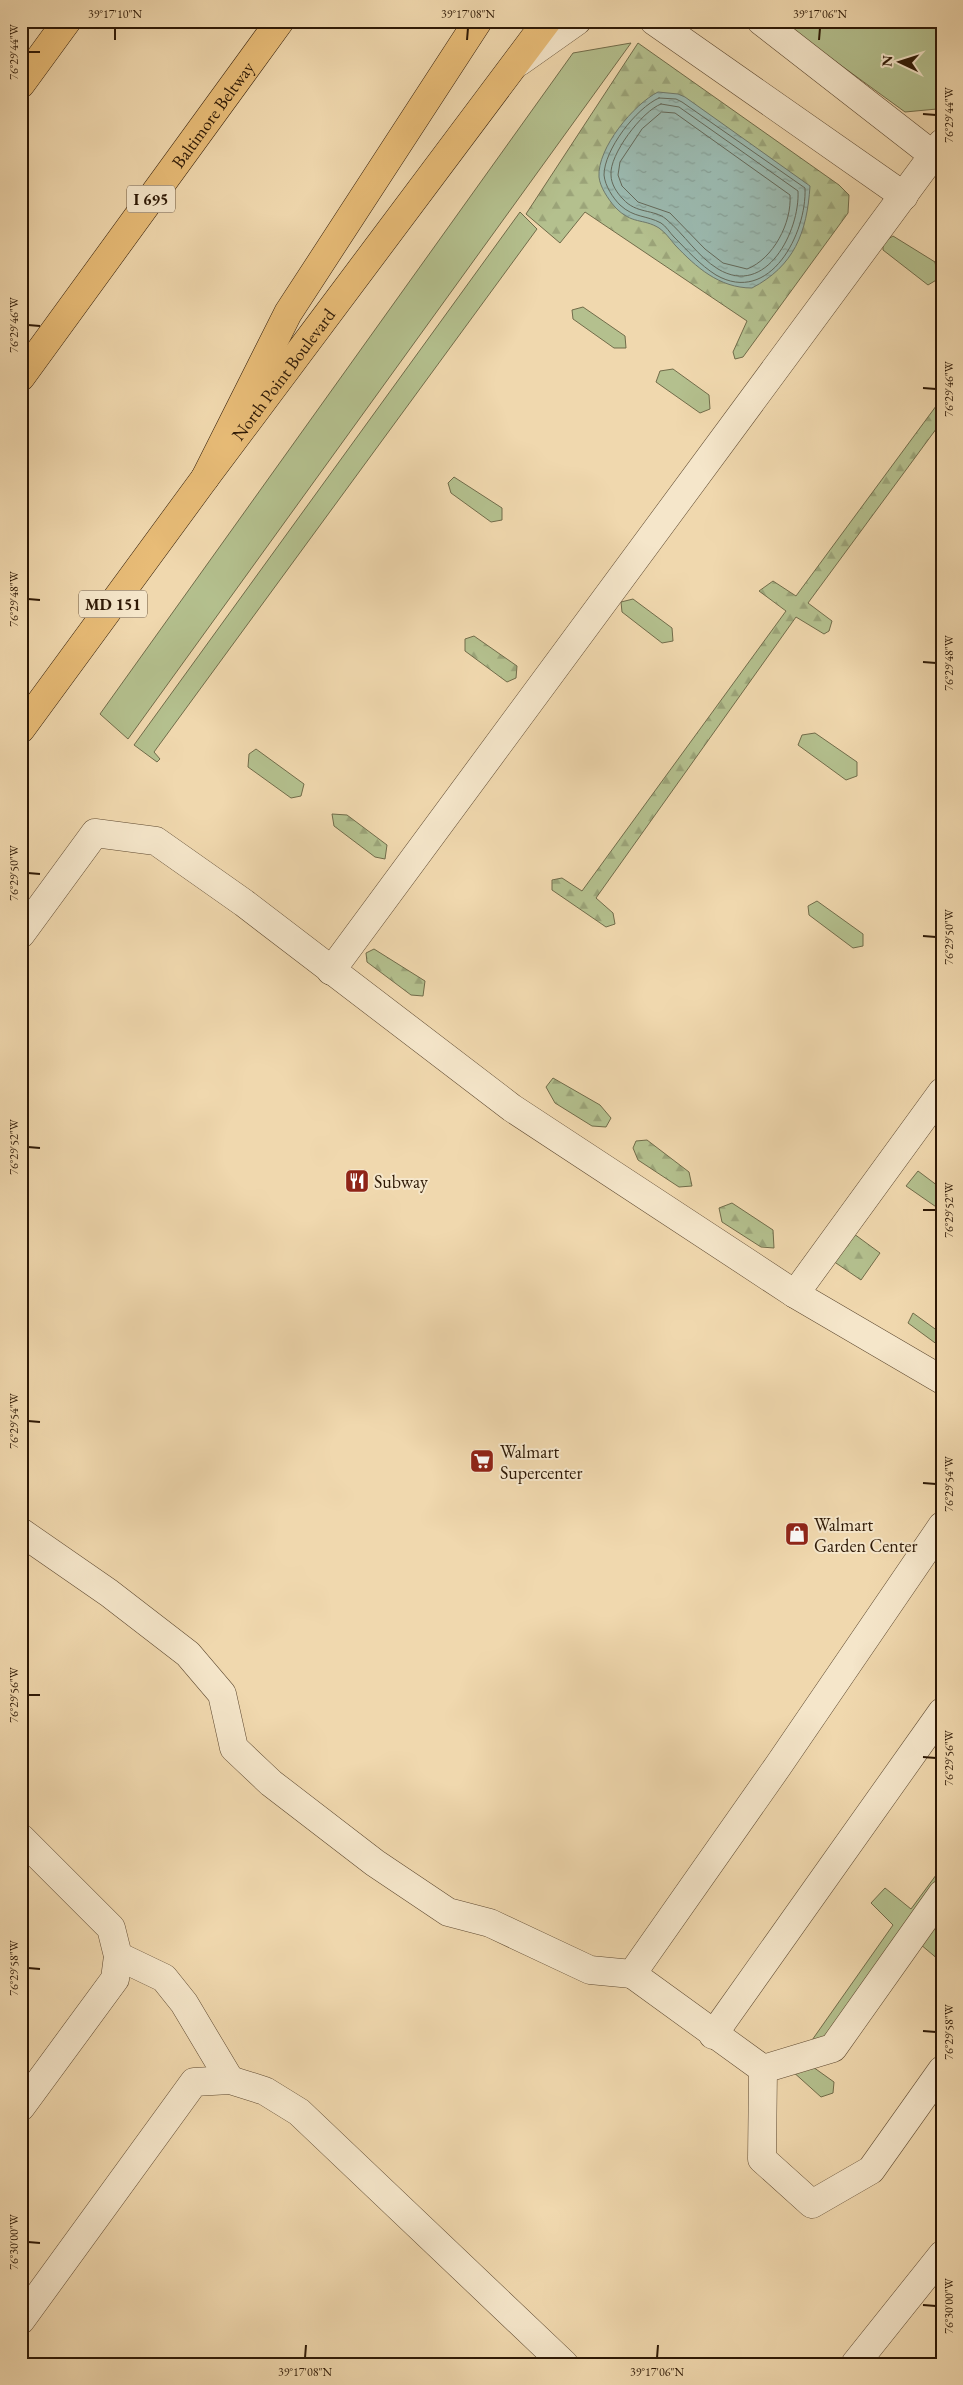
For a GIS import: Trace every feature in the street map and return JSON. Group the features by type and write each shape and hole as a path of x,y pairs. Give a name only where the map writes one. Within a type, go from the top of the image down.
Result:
{"main road":[{"path":"21,84 67,21"},
{"name":"Baltimore Beltway","path":"21,376 280,21"},
{"path":"205,478 288,313 478,21"},
{"name":"North Point Boulevard","path":"21,729 205,478 547,21"}],"street":[{"path":"516,64 577,21"},
{"path":"654,21 904,196"},
{"path":"331,971 937,149 761,21"},
{"path":"21,934 95,833 156,841 244,903 512,1108 795,1294 942,1380"},
{"path":"795,1294 942,1092"},
{"path":"632,1974 778,1766 942,1526"},
{"path":"21,1532 109,1593 188,1654 222,1694 234,1748 271,1783 375,1863 448,1912 490,1923 590,1970 632,1974 713,2035 763,2069"},
{"path":"713,2035 942,1712"},
{"path":"21,1838 111,1928 118,1956 115,1979 21,2107"},
{"path":"763,2069 833,2048 942,1894"},
{"path":"118,1956 164,1978 184,2003 230,2080"},
{"path":"763,2069 762,2158 812,2204 871,2170 942,2070"},
{"path":"21,2320 194,2082 230,2080 266,2091 299,2112 564,2364"},
{"path":"855,2364 942,2255"}],"green space":[{"path":"780,21 942,21 942,102 937,109 905,112"},
{"path":"631,43 128,739 100,714 573,53"},
{"path":"638,43 839,185 849,195 848,213 743,357 735,359 733,352 747,321 585,212 560,243 526,214"},
{"path":"520,212 537,229 154,752 160,759 157,762 134,745"},
{"path":"893,236 935,262 938,279 928,285 883,250 883,242"},
{"path":"583,307 625,336 626,348 614,348 573,319 572,310"},
{"path":"673,369 709,395 710,409 700,413 656,382 660,371"},
{"path":"942,398 942,421 808,603 832,621 829,631 824,634 796,617 596,898 613,913 615,924 606,927 552,890 552,880 562,878 582,891 786,611 759,591 773,581 796,596"},
{"path":"454,477 502,508 502,520 491,522 451,493 448,483"},
{"path":"633,599 672,628 673,641 662,643 622,612 621,602"},
{"path":"474,636 517,666 516,678 507,682 465,651 465,639"},
{"path":"815,733 857,762 857,776 846,780 798,745 802,735"},
{"path":"256,749 304,784 301,796 291,798 248,767 249,754"},
{"path":"332,814 347,815 387,845 385,859 375,857 334,826"},
{"path":"817,901 863,934 863,946 853,948 809,915 808,906"},
{"path":"374,949 425,981 423,996 411,995 367,962 366,953"},
{"path":"553,1078 600,1105 611,1118 606,1127 592,1126 555,1103 546,1087"},
{"path":"647,1140 689,1172 692,1186 679,1187 638,1160 633,1148 636,1141"},
{"path":"918,1171 942,1189 942,1211 906,1186"},
{"path":"732,1203 773,1230 774,1248 761,1247 722,1222 719,1208"},
{"path":"850,1231 880,1253 861,1280 833,1261"},
{"path":"913,1313 942,1334 942,1348 908,1323"},
{"path":"942,1867 942,1890 923,1916 942,1932 942,1956 939,1960 908,1934 813,2067 834,2082 833,2093 821,2097 791,2070 893,1925 871,1903 885,1888 911,1909"}],"water":[{"path":"658,92 678,94 685,97 810,186 806,219 796,246 778,269 752,288 729,284 709,275 691,261 659,228 632,219 621,213 612,204 603,189 599,177 600,166 610,141 638,106"}],"place":[{"name":"Subway","path":"357,1181"},
{"name":"Walmart Supercenter","path":"482,1461"},
{"name":"Walmart Garden Center","path":"797,1534"}]}
